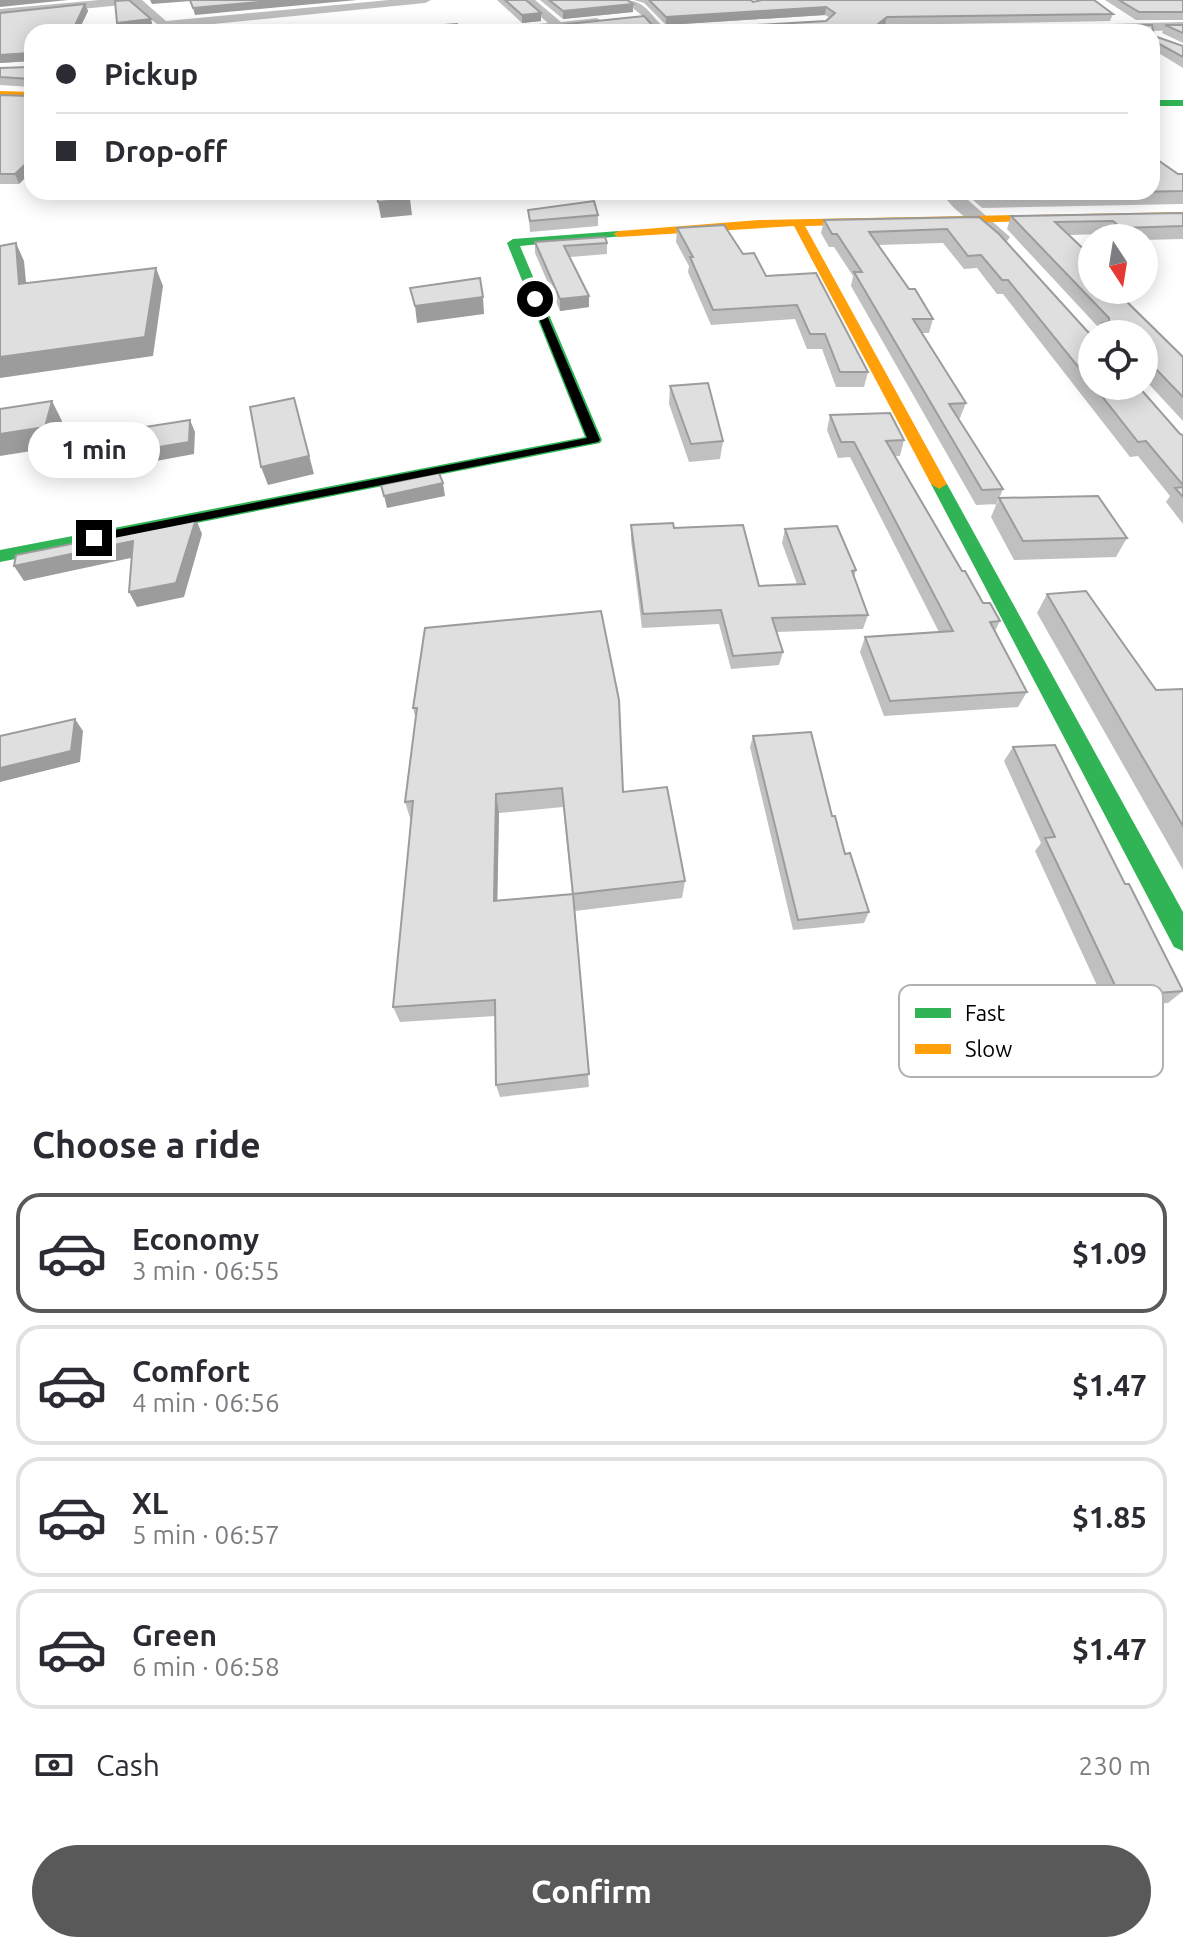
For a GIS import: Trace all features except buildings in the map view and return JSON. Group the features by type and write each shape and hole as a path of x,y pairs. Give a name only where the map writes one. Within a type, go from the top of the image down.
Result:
{"street":[{"path":"0,13 135,0 158,24"},
{"path":"195,24 316,5 425,0"},
{"path":"528,0 557,24"},
{"path":"629,0 651,17"},
{"path":"316,5 324,24"},
{"path":"1112,14 1131,24"},
{"path":"636,18 651,17"},
{"path":"651,17 652,24"},
{"path":"577,24 605,21"},
{"path":"1160,31 1183,26"},
{"path":"0,94 24,95"},
{"path":"1160,103 1183,103"},
{"path":"955,200 1013,251"},
{"path":"0,556 594,440 513,243 734,224 979,218 1179,219"},
{"path":"798,223 1183,938"}],"traffic: fast":[{"path":"1160,103 1183,103"},
{"path":"0,556 594,440 513,243 619,234"},
{"path":"939,484 1183,938"}],"traffic: slow":[{"path":"0,94 24,95"},
{"path":"619,234 759,223 1183,215"},
{"path":"798,223 939,484"}],"route":[{"path":"94,538 594,440 535,299"}]}
